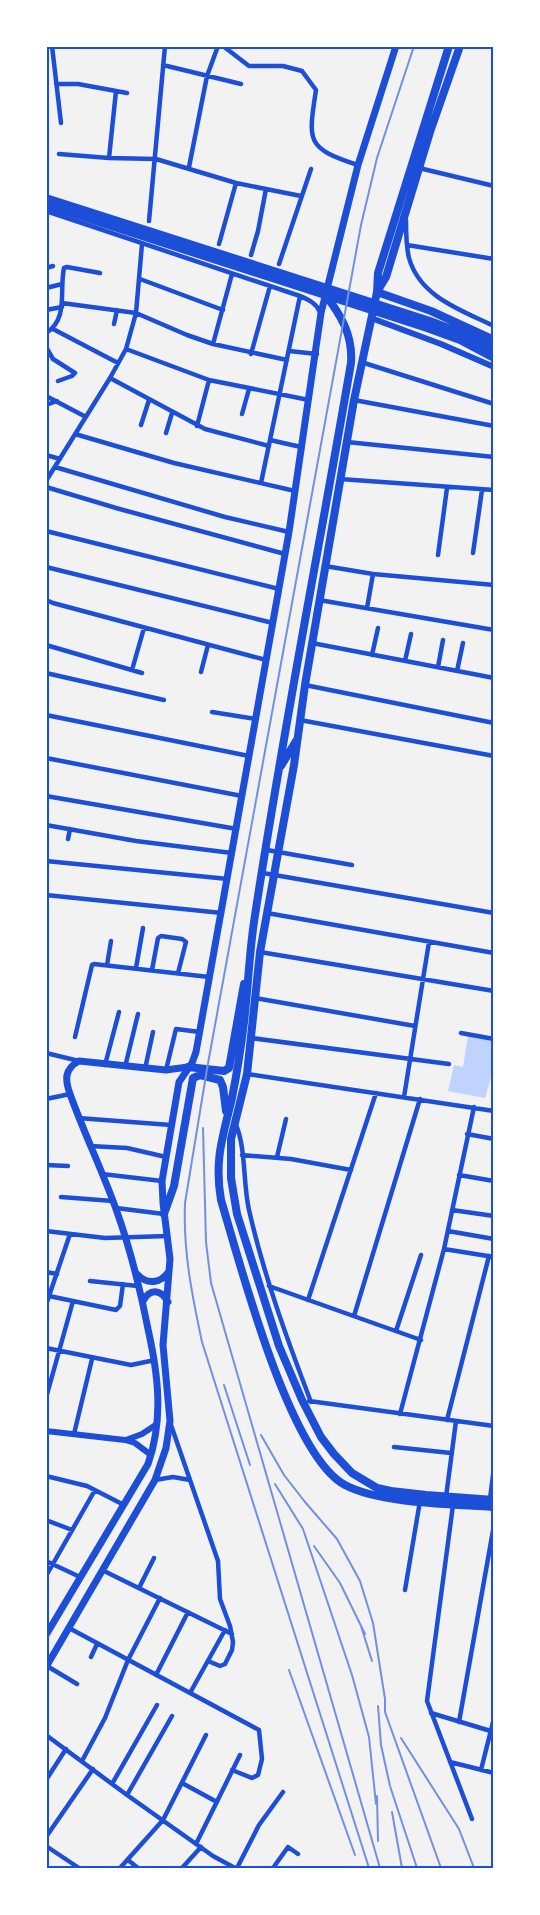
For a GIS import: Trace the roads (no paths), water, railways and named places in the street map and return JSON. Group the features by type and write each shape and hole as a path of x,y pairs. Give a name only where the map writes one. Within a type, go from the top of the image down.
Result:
{"main road":[{"path":"47,1666 155,1480 166,1448 170,1421 163,1345 170,1270 162,1181 171,1125 179,1082 195,1058 200,1032 289,532 321,314 358,165 396,46"},
{"path":"449,46 378,273 377,292 354,400 260,952 247,1074 220,1144 218,1161 221,1200 275,1370 309,1446 322,1466 338,1481 359,1490 420,1501 451,1499"},
{"path":"377,292 386,277 419,168 460,46"},
{"path":"46,198 438,332 494,357"},
{"path":"46,205 108,221 430,321 494,349"},
{"path":"377,292 431,311 494,340"},
{"path":"46,1635 143,1473 151,1455 157,1424 158,1392 155,1360 137,1274 114,1205 78,1118 66,1082 67,1073 71,1066 79,1061 166,1070 188,1067 224,1071 229,1068 240,999 247,974 278,771 351,363 351,342 348,332 339,312 324,293"},
{"path":"278,771 298,737"},
{"path":"247,974 247,998 230,1119 230,1159 234,1198 272,1328 302,1400 321,1437 342,1464 363,1481 391,1491 492,1502"},
{"path":"164,1214 174,1186 193,1078 200,1075 222,1083 230,1119"},
{"path":"221,1200 234,1198"},
{"path":"137,1274 148,1282 154,1282 161,1280 170,1270"},
{"path":"142,1301 150,1292 156,1291 161,1293 168,1302"},
{"path":"322,1466 334,1454"},
{"path":"359,1490 363,1481"}],"street":[{"path":"52,46 61,123"},
{"path":"149,221 165,46"},
{"path":"189,167 207,76 218,46"},
{"path":"223,46 249,66 283,66 302,71 316,90 311,131 316,144 323,152 358,165"},
{"path":"232,54 235,46"},
{"path":"163,65 241,84"},
{"path":"56,84 78,84 126,93"},
{"path":"109,158 116,91"},
{"path":"59,154 156,159 189,167 236,183 301,196"},
{"path":"419,168 494,186"},
{"path":"279,264 311,170"},
{"path":"219,244 236,183"},
{"path":"252,255 266,189"},
{"path":"46,211 300,296 317,306 321,314"},
{"path":"405,214 407,245 413,268 426,288 446,303 494,326"},
{"path":"46,481 126,349 136,313 142,244"},
{"path":"407,245 494,259"},
{"path":"46,268 53,266"},
{"path":"46,333 53,329 60,318 65,267 100,273"},
{"path":"213,344 232,274"},
{"path":"140,279 223,310"},
{"path":"46,288 62,284"},
{"path":"251,354 270,286"},
{"path":"261,483 300,296"},
{"path":"46,310 62,305 136,313 213,344 287,360"},
{"path":"114,324 117,310"},
{"path":"371,318 494,367"},
{"path":"53,329 118,363"},
{"path":"46,347 53,359 75,373 58,381"},
{"path":"126,349 209,380 309,400"},
{"path":"289,351 316,354"},
{"path":"46,361 53,359"},
{"path":"361,363 494,404"},
{"path":"110,378 197,426 269,446"},
{"path":"197,426 209,380"},
{"path":"242,414 249,389"},
{"path":"46,396 86,417"},
{"path":"141,425 149,400"},
{"path":"354,400 494,426"},
{"path":"46,405 57,401"},
{"path":"166,432 172,413"},
{"path":"75,434 174,463 295,491"},
{"path":"270,440 301,447"},
{"path":"347,442 494,457"},
{"path":"46,454 60,459"},
{"path":"55,467 225,517 289,532"},
{"path":"340,479 494,490"},
{"path":"46,487 285,554"},
{"path":"438,555 447,488"},
{"path":"473,553 482,490"},
{"path":"46,531 279,589"},
{"path":"325,566 374,574 494,585"},
{"path":"46,567 273,623"},
{"path":"367,608 374,574"},
{"path":"319,600 494,630"},
{"path":"47,602 266,660"},
{"path":"132,670 144,627"},
{"path":"372,655 378,628"},
{"path":"405,661 411,634"},
{"path":"438,668 443,640"},
{"path":"312,643 494,678"},
{"path":"457,671 463,643"},
{"path":"46,645 142,673"},
{"path":"201,672 208,645"},
{"path":"46,673 164,700"},
{"path":"304,686 494,723"},
{"path":"212,712 256,719"},
{"path":"46,715 249,756"},
{"path":"300,720 494,756"},
{"path":"46,759 242,796"},
{"path":"46,796 237,829"},
{"path":"46,825 136,841 232,853"},
{"path":"68,839 70,829"},
{"path":"267,850 352,865"},
{"path":"46,861 228,879"},
{"path":"263,873 494,913"},
{"path":"46,895 222,913"},
{"path":"267,913 494,953"},
{"path":"136,968 143,928"},
{"path":"152,970 158,938 161,936 182,939 186,942 178,973"},
{"path":"107,965 111,941"},
{"path":"404,1097 429,942"},
{"path":"260,952 494,991"},
{"path":"75,1037 92,965 210,977"},
{"path":"255,998 415,1026"},
{"path":"105,1065 119,1012"},
{"path":"125,1067 138,1014"},
{"path":"166,1070 176,1029 200,1032"},
{"path":"145,1069 153,1032"},
{"path":"461,1033 494,1039"},
{"path":"251,1038 449,1064"},
{"path":"46,1053 79,1061"},
{"path":"247,1074 494,1111"},
{"path":"308,1300 376,1093"},
{"path":"46,1099 70,1094"},
{"path":"354,1316 420,1100"},
{"path":"400,1414 444,1249 474,1107"},
{"path":"78,1118 171,1125"},
{"path":"230,1119 240,1138 246,1198 269,1286 311,1402"},
{"path":"277,1157 285,1119"},
{"path":"467,1134 494,1139"},
{"path":"90,1146 134,1150 166,1157"},
{"path":"242,1155 277,1157 351,1170"},
{"path":"46,1165 68,1166"},
{"path":"102,1174 162,1181"},
{"path":"459,1175 494,1181"},
{"path":"61,1197 164,1214"},
{"path":"452,1210 494,1216"},
{"path":"46,1231 105,1238 168,1236"},
{"path":"448,1231 494,1239"},
{"path":"70,1234 48,1300 72,1301 116,1310 120,1306 123,1284"},
{"path":"444,1249 491,1256 447,1420"},
{"path":"396,1331 421,1255"},
{"path":"46,1272 57,1274"},
{"path":"90,1281 139,1286"},
{"path":"269,1286 420,1340"},
{"path":"46,1398 72,1301"},
{"path":"46,1348 131,1365 155,1360"},
{"path":"74,1434 92,1359"},
{"path":"302,1400 494,1426"},
{"path":"170,1421 216,1553 220,1599 232,1634 232,1650 225,1664 222,1666 208,1660"},
{"path":"456,1421 452,1453 451,1499 427,1701 472,1819"},
{"path":"125,1440 142,1434 157,1424"},
{"path":"46,1431 125,1440 135,1443 151,1455"},
{"path":"394,1447 452,1453"},
{"path":"492,1502 494,1467"},
{"path":"46,1476 79,1484 124,1505"},
{"path":"155,1480 173,1477 190,1480"},
{"path":"46,1576 95,1490"},
{"path":"405,1590 420,1501"},
{"path":"46,1520 72,1530"},
{"path":"459,1722 494,1525"},
{"path":"139,1588 154,1558"},
{"path":"46,1562 80,1577"},
{"path":"102,1570 232,1634"},
{"path":"82,1761 105,1718 128,1660 160,1598"},
{"path":"156,1675 188,1612"},
{"path":"69,1628 257,1728 260,1734 261,1759 258,1775 252,1778 232,1770"},
{"path":"190,1693 225,1630"},
{"path":"91,1657 97,1644"},
{"path":"47,1666 77,1684"},
{"path":"112,1784 157,1705"},
{"path":"430,1713 492,1731"},
{"path":"127,1795 172,1716"},
{"path":"481,1770 494,1718"},
{"path":"46,1735 198,1846 236,1869 259,1825 283,1792"},
{"path":"120,1869 163,1820 207,1735"},
{"path":"46,1780 66,1749"},
{"path":"182,1869 198,1846 216,1802 240,1755"},
{"path":"450,1761 494,1773"},
{"path":"46,1837 93,1769"},
{"path":"182,1783 216,1802"},
{"path":"46,1846 79,1869"},
{"path":"273,1869 288,1847 298,1854"},
{"path":"128,1860 138,1869"},
{"path":"222,1869 227,1862"}],"water":[{"path":"468,1036 493,1041 493,1070 485,1098 448,1091 454,1065 463,1067"}],"railway":[{"path":"369,1868 202,1342 187,1256 185,1203 207,1069 361,225 377,158 414,46"},
{"path":"203,1128 206,1242 211,1283 380,1868"},
{"path":"224,1385 250,1465"},
{"path":"261,1435 284,1475 337,1539 360,1581 373,1623 385,1712 441,1868"},
{"path":"275,1484 303,1529 352,1675 369,1737 376,1804"},
{"path":"314,1546 340,1583 365,1634"},
{"path":"361,1626 372,1661"},
{"path":"289,1670 355,1855"},
{"path":"378,1706 381,1745 390,1786 417,1868"},
{"path":"401,1738 459,1829 474,1868"},
{"path":"377,1796 378,1841"},
{"path":"392,1812 402,1868"}]}
